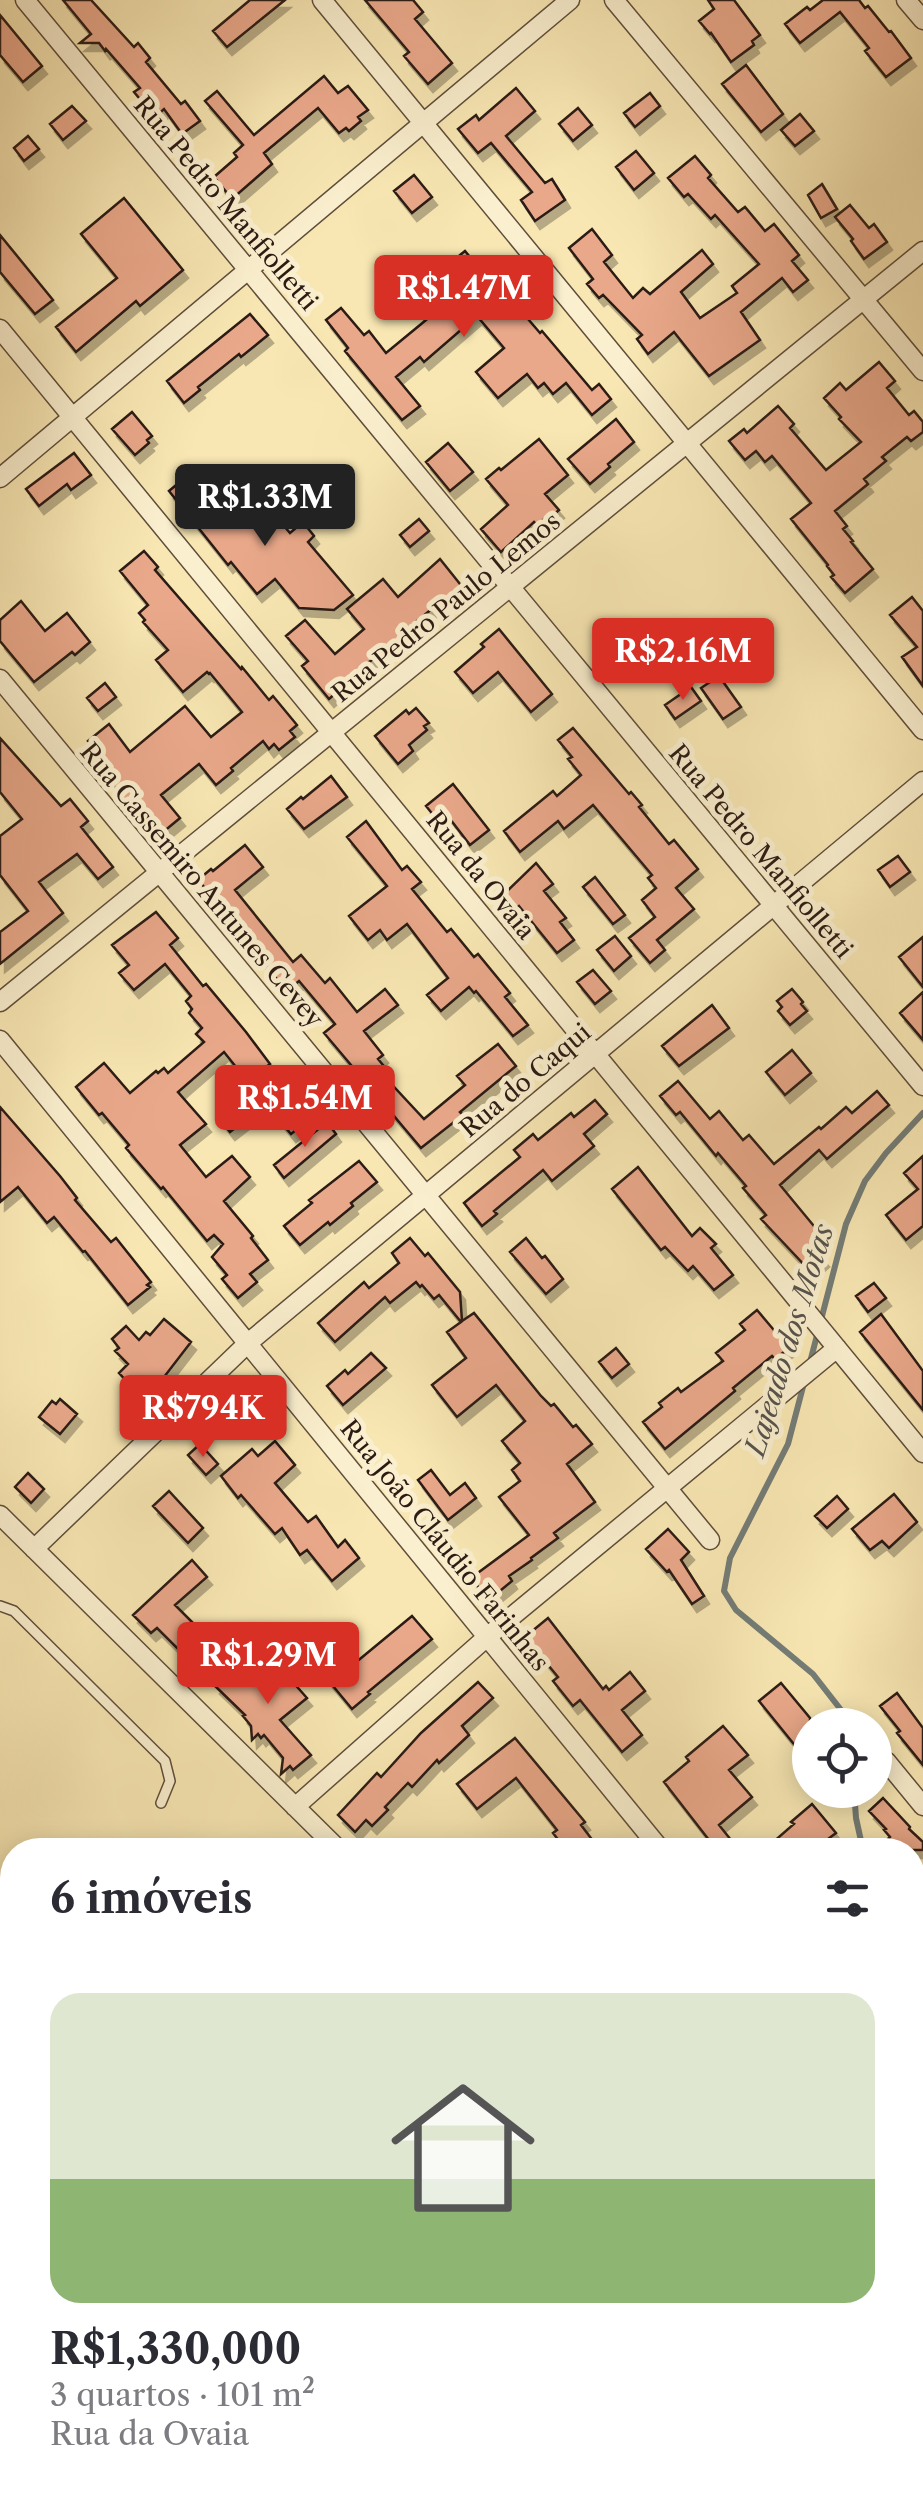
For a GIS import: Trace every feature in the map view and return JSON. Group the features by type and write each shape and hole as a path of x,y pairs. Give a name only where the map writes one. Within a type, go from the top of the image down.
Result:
{"street":[{"name":"Rua Pedro Manfiolletti","path":"25,0 923,1086"},
{"path":"322,0 923,730"},
{"path":"0,478 570,0"},
{"path":"614,0 923,371"},
{"path":"906,0 923,20"},
{"name":"Rua Pedro Paulo Lemos","path":"0,1002 923,251"},
{"name":"Rua da Ovaia","path":"0,330 923,1452"},
{"name":"Rua Cassemiro Antunes Cevey","path":"0,679 710,1540"},
{"name":"Rua do Caqui","path":"34,1549 248,1343 923,780"},
{"name":"Rua João Cláudio Farinhas","path":"0,1040 651,1838"},
{"path":"296,1807 487,1637 819,1362 833,1344"},
{"path":"0,1516 327,1838"},
{"path":"892,1768 923,1806"}],"lane":[{"path":"0,1606 14,1611 165,1761 170,1782 162,1803"}],"building":[{"path":"63,0 91,0 134,47 138,43 150,58 146,62 200,121 182,134 164,109 155,117 134,92 140,88 106,49 99,43 80,43 91,34"},
{"path":"250,0 285,0 227,47 213,31"},
{"path":"365,0 413,0 423,12 415,19 452,63 428,84 404,56 409,52"},
{"path":"708,0 734,0 760,35 752,41 754,45 731,62 699,21 714,9"},
{"path":"823,0 859,0 891,31 911,58 886,77 840,12 800,43 785,24"},
{"path":"0,15 42,66 23,82 0,55"},
{"path":"746,65 783,114 761,132 722,84"},
{"path":"324,76 338,93 348,86 368,110 358,117 361,121 349,131 346,128 339,133 318,108 264,153 272,164 232,199 214,177 237,157 234,153 243,145 205,101 217,91 254,135"},
{"path":"516,88 535,111 506,136 545,183 552,179 565,200 535,221 521,200 532,192 491,143 478,153 458,129 476,115 479,120"},
{"path":"650,93 660,106 635,127 624,113"},
{"path":"72,106 86,121 63,140 50,124"},
{"path":"578,108 592,125 573,141 559,124"},
{"path":"800,114 814,131 795,146 781,130"},
{"path":"28,136 39,149 24,161 14,148"},
{"path":"636,151 654,173 634,190 616,167"},
{"path":"695,156 711,175 708,178 738,212 745,207 765,231 774,224 799,255 792,261 808,280 793,292 782,278 741,312 760,340 709,376 674,332 648,354 637,339 642,335 587,284 593,279 569,248 592,229 612,255 604,262 633,298 643,288 650,294 702,250 713,264 681,292 700,318 737,293 732,286 759,264 715,215 711,219 668,178"},
{"path":"414,175 432,197 412,213 394,191"},
{"path":"822,184 837,209 821,218 808,195"},
{"path":"124,198 183,270 140,306 136,301 76,352 56,327 117,278 81,234"},
{"path":"850,205 869,228 874,224 887,242 864,259 835,217"},
{"path":"0,235 53,300 35,314 0,272"},
{"path":"465,251 512,308 516,305 542,331 592,390 599,384 611,399 592,415 566,383 553,394 544,383 538,388 527,374 498,398 476,372 504,348 477,316 424,362 420,357 396,377 420,406 402,420 345,351 348,348 326,320 341,308 364,335 369,331 386,353 426,320 407,298"},
{"path":"250,314 268,335 198,387 200,390 184,403 167,381"},
{"path":"879,362 895,381 887,388 909,415 914,411 923,422 923,432 911,441 907,437 882,457 886,461 864,479 868,484 835,511 847,526 843,529 851,542 873,569 845,593 791,519 811,503 772,456 765,462 756,451 745,460 729,441 744,429 747,433 778,406 794,424 790,428 826,470 861,442 824,398 840,383 846,390"},
{"path":"132,412 152,436 135,455 112,429"},
{"path":"616,419 634,442 590,484 568,459"},
{"path":"539,439 568,475 545,494 559,510 545,522 534,522 501,552 481,529 508,505 486,479"},
{"path":"448,443 473,472 450,491 426,462"},
{"path":"74,453 91,475 71,490 67,484 39,506 26,489"},
{"path":"193,471 233,526 263,501 290,533 303,522 314,536 308,542 353,595 334,610 299,608 275,579 257,594 231,562 228,565 169,491"},
{"path":"419,519 429,531 410,547 400,535"},
{"path":"144,551 158,567 155,570 241,669 269,700 273,696 297,725 290,731 295,737 279,750 274,744 269,749 263,741 216,785 199,764 161,795 180,818 156,838 108,779 115,773 88,741 109,724 130,752 185,706 211,737 242,712 210,673 183,692 156,660 168,650 143,622 139,613 148,605 120,571"},
{"path":"440,559 464,589 447,602 444,599 406,630 409,634 352,676 356,681 329,699 302,666 308,661 286,636 305,620 335,654 364,629 347,609 383,579 398,597"},
{"path":"912,597 923,611 923,686 902,657 917,647 890,615"},
{"path":"21,601 45,631 67,613 90,642 34,682 0,641 0,620"},
{"path":"499,629 552,694 531,712 498,672 473,693 455,672"},
{"path":"719,676 741,707 723,719 701,688"},
{"path":"105,683 116,697 98,711 87,698"},
{"path":"691,687 701,701 675,719 665,705"},
{"path":"416,708 429,723 424,726 427,730 409,745 413,751 398,764 375,736 406,710 409,714"},
{"path":"573,728 642,805 639,807 669,844 674,840 698,869 676,888 694,909 657,940 665,950 650,963 629,938 655,917 642,900 656,888 648,878 652,875 593,805 564,829 558,821 520,852 504,831 553,791 557,796 581,775 558,740"},
{"path":"0,738 61,806 70,799 88,821 81,827 113,867 98,879 77,854 39,882 63,913 0,964 0,932 28,911 0,875 0,836 22,819 0,792"},
{"path":"331,776 347,797 304,829 287,809"},
{"path":"453,784 489,830 470,845 447,815 439,822 426,806"},
{"path":"366,821 402,870 407,866 421,882 412,889 447,932 451,929 474,957 478,954 510,993 505,997 528,1025 513,1036 469,987 441,1011 427,995 448,978 407,924 387,940 380,930 368,940 349,916 387,886 347,837"},
{"path":"245,845 263,867 235,890 293,962 301,955 325,983 330,978 357,1012 385,989 398,1005 364,1031 383,1055 378,1059 388,1071 383,1075 424,1119 465,1085 457,1076 498,1044 516,1066 421,1148 324,1033 335,1024 299,981 287,991 248,945 252,942 198,880"},
{"path":"898,856 910,872 890,887 878,870"},
{"path":"536,863 553,884 544,891 566,918 560,922 574,940 557,953 519,906 516,909 504,894"},
{"path":"595,877 625,915 613,924 583,887"},
{"path":"156,912 178,938 170,945 246,1032 270,1064 266,1067 296,1104 301,1100 314,1116 291,1134 269,1108 257,1118 253,1114 230,1132 219,1118 252,1087 224,1052 178,1092 206,1124 180,1145 206,1177 232,1156 250,1177 224,1201 268,1260 250,1274 257,1282 238,1298 222,1279 227,1275 212,1257 223,1244 214,1235 207,1241 76,1087 104,1063 130,1093 156,1071 164,1068 168,1073 204,1042 196,1034 202,1028 189,1013 192,1009 186,1001 191,996 165,964 134,990 119,973 129,965 112,945"},
{"path":"615,936 631,956 614,971 597,950"},
{"path":"923,937 923,987 899,957"},
{"path":"593,970 611,991 595,1004 577,982"},
{"path":"792,989 807,1011 790,1025 778,1011 782,1007 777,1001"},
{"path":"923,992 923,1040 900,1013"},
{"path":"712,1005 729,1028 679,1066 662,1046"},
{"path":"792,1050 811,1073 785,1095 766,1072"},
{"path":"678,1081 710,1119 719,1111 743,1140 749,1135 774,1164 846,1107 852,1113 877,1091 889,1105 827,1159 819,1150 780,1185 823,1237 816,1243 821,1248 817,1252 824,1259 810,1271 761,1219 766,1215 718,1153 716,1156 680,1112 676,1115 660,1096"},
{"path":"595,1100 607,1114 584,1134 594,1146 552,1181 543,1170 482,1226 464,1203 520,1157 514,1150 533,1134 538,1140 571,1113 574,1117"},
{"path":"0,1107 111,1242 116,1238 151,1282 128,1305 54,1217 47,1223 18,1187 0,1202"},
{"path":"327,1122 336,1134 284,1178 274,1165"},
{"path":"923,1156 923,1226 906,1240 886,1215 918,1189 904,1173"},
{"path":"359,1161 377,1182 330,1225 328,1222 300,1245 284,1226 312,1203 309,1200"},
{"path":"638,1167 692,1236 700,1228 716,1244 711,1248 733,1275 714,1290 693,1266 688,1271 665,1247 661,1250 612,1189"},
{"path":"410,1238 425,1256 428,1253 460,1292 462,1321 474,1313 541,1396 551,1406 554,1404 592,1444 567,1464 595,1502 554,1533 558,1538 509,1576 512,1581 489,1600 471,1578 529,1535 499,1497 520,1481 512,1470 520,1463 502,1441 525,1421 496,1385 457,1417 432,1385 466,1358 447,1332 461,1322 439,1295 434,1299 416,1282 390,1303 385,1297 335,1342 318,1323 364,1282 369,1288 399,1263 392,1253"},
{"path":"526,1238 563,1279 546,1294 510,1252"},
{"path":"874,1283 886,1298 868,1312 856,1296"},
{"path":"757,1310 789,1348 775,1359 772,1356 665,1449 643,1422 678,1388 681,1392 723,1361 716,1353 745,1330 740,1324"},
{"path":"881,1314 923,1371 923,1410 860,1332"},
{"path":"164,1319 191,1342 161,1381 142,1398 119,1373 128,1364 115,1351 119,1348 112,1339 126,1326 139,1340 146,1332 150,1335"},
{"path":"616,1348 629,1364 612,1378 599,1362"},
{"path":"371,1353 386,1368 343,1405 327,1386"},
{"path":"60,1399 77,1414 60,1434 39,1417 52,1401 56,1404"},
{"path":"275,1441 295,1465 275,1483 308,1522 316,1516 338,1547 345,1540 359,1558 332,1581 307,1550 300,1555 282,1528 275,1534 221,1476 252,1449 258,1456"},
{"path":"200,1444 218,1464 206,1475 188,1455"},
{"path":"431,1470 450,1495 465,1483 476,1498 448,1520 418,1480"},
{"path":"28,1473 44,1489 31,1503 15,1487"},
{"path":"169,1491 203,1528 188,1543 153,1506"},
{"path":"894,1494 917,1522 889,1548 882,1541 870,1550 852,1529"},
{"path":"837,1496 848,1509 827,1528 815,1516"},
{"path":"668,1529 689,1552 681,1560 704,1596 692,1604 669,1570 646,1549"},
{"path":"192,1560 207,1577 175,1605 205,1635 185,1656 157,1628 151,1633 133,1615"},
{"path":"412,1616 432,1639 352,1709 328,1680 346,1665 349,1668"},
{"path":"548,1618 603,1689 606,1686 609,1690 630,1672 645,1691 622,1710 642,1735 622,1752 580,1700 573,1706 553,1681 558,1677 525,1637"},
{"path":"274,1654 307,1698 280,1720 311,1755 293,1770 290,1766 281,1774 283,1758 264,1735 261,1738 258,1734 252,1740 245,1715 215,1686 236,1665 249,1679"},
{"path":"478,1682 493,1698 462,1726 469,1735 439,1763 437,1760 412,1787 408,1783 372,1826 366,1820 355,1832 338,1815 377,1773 381,1777 421,1733"},
{"path":"781,1683 802,1708 792,1708 792,1742 759,1701"},
{"path":"897,1693 923,1728 923,1765 897,1733 900,1731 892,1721 892,1708 880,1706"},
{"path":"723,1726 748,1755 729,1770 752,1797 719,1825 729,1838 707,1838 664,1782 689,1761 686,1757"},
{"path":"515,1738 585,1822 581,1825 591,1838 557,1838 553,1833 557,1830 516,1778 477,1809 457,1784"},
{"path":"807,1808 815,1808 836,1833 829,1838 778,1838 794,1824 791,1822"},
{"path":"872,1808 892,1808 919,1838 889,1838 869,1811"}],"waterway":[{"name":"Lajeado dos Motas","path":"809,1366 846,1224 865,1181 923,1113"},
{"name":"Lajeado dos Motas","path":"804,1383 788,1444 730,1558 724,1591 736,1610 813,1674 840,1708"},
{"name":"Lajeado dos Motas","path":"855,1808 860,1838"}]}
